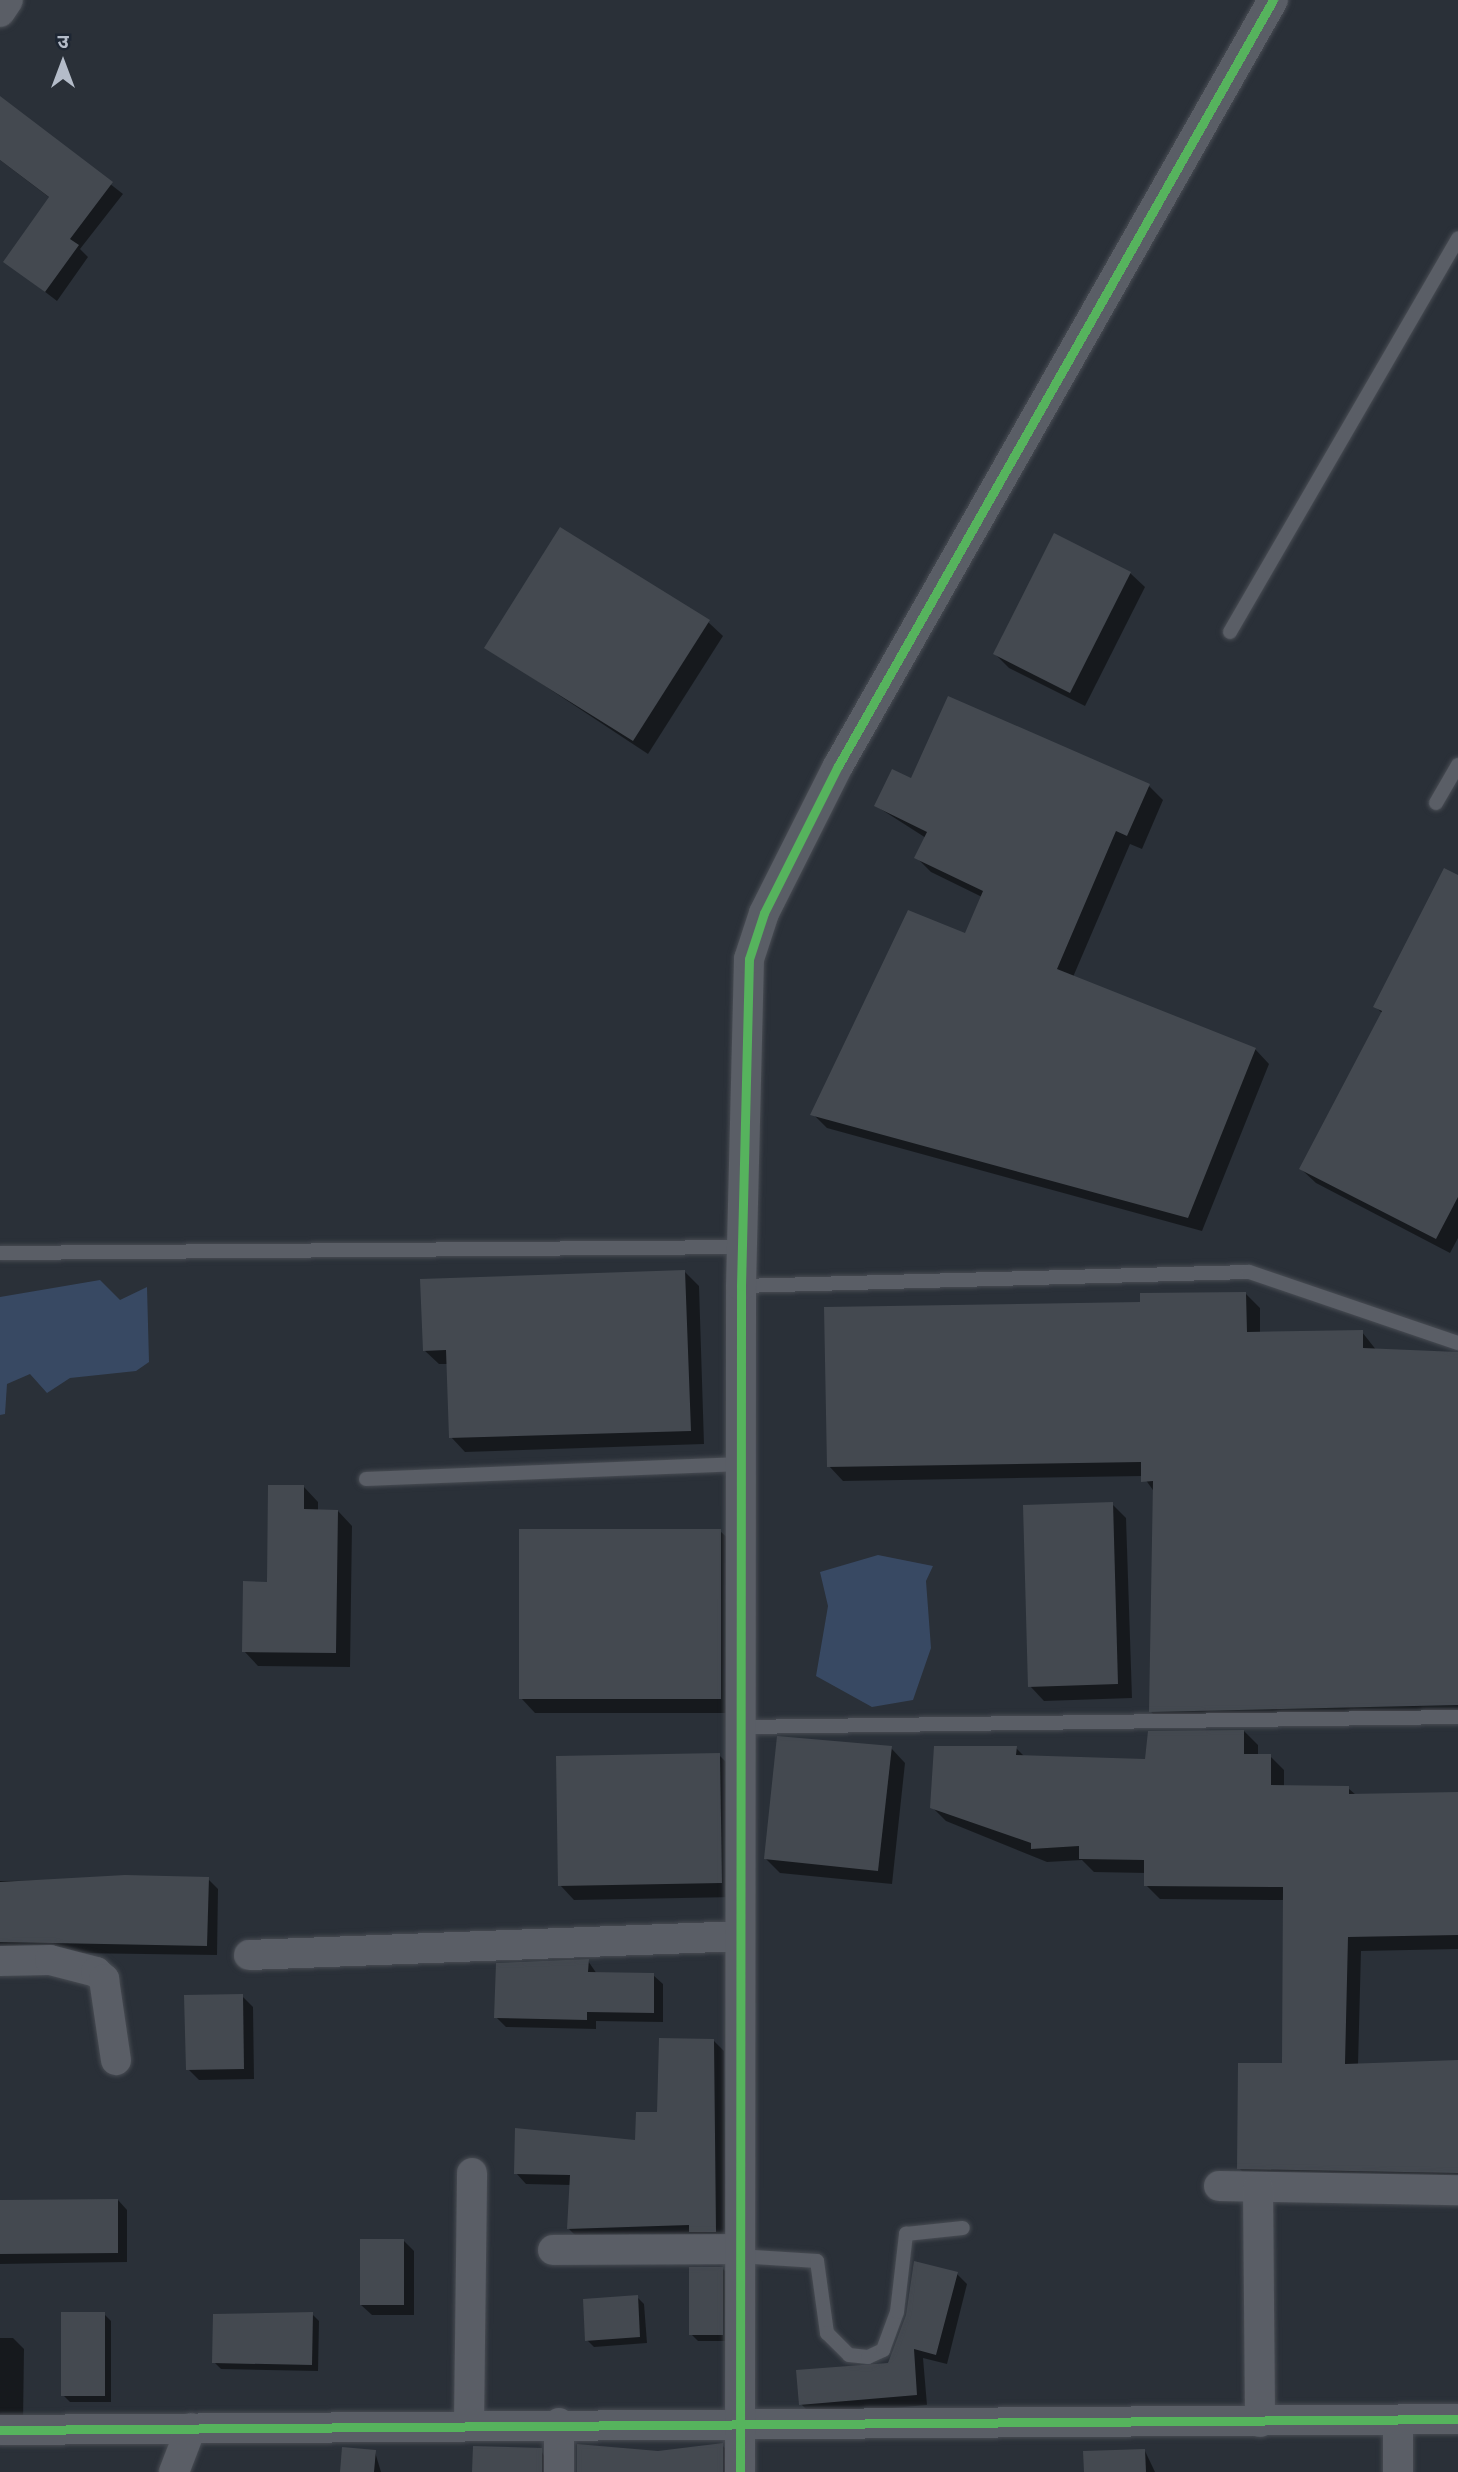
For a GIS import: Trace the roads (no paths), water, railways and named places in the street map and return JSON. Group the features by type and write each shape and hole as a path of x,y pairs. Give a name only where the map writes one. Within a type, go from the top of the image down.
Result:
{"street":[{"path":"0,12 8,0"},
{"path":"740,2472 738,1936 741,1286 744,1027 749,959 764,913 838,766 1273,0"},
{"path":"249,1955 738,1936"},
{"path":"0,1961 50,1961 96,1972 104,1979 116,2060"},
{"path":"469,2424 472,2173"},
{"path":"1219,2186 1458,2190"},
{"path":"1258,2187 1260,2422"},
{"path":"553,2250 738,2252"},
{"path":"0,2430 738,2420 1260,2422 1458,2419"},
{"path":"1398,2420 1398,2472"},
{"path":"559,2423 559,2472"},
{"path":"174,2472 191,2428"}],"lane":[{"path":"1230,632 1458,238"},
{"path":"1436,803 1458,765"},
{"path":"0,1252 742,1247"},
{"path":"741,1286 1249,1272 1458,1343"},
{"path":"366,1479 741,1464"},
{"path":"741,1727 1458,1717"},
{"path":"738,2252 817,2261 827,2333 849,2355 868,2357 883,2350 897,2312 906,2234 962,2228"}],"water":[{"path":"100,1280 120,1300 147,1287 149,1362 136,1371 70,1378 47,1393 30,1374 7,1384 5,1414 0,1415 0,1297"},
{"path":"878,1555 933,1566 926,1581 931,1648 913,1700 872,1707 816,1676 828,1606 820,1572"}]}
